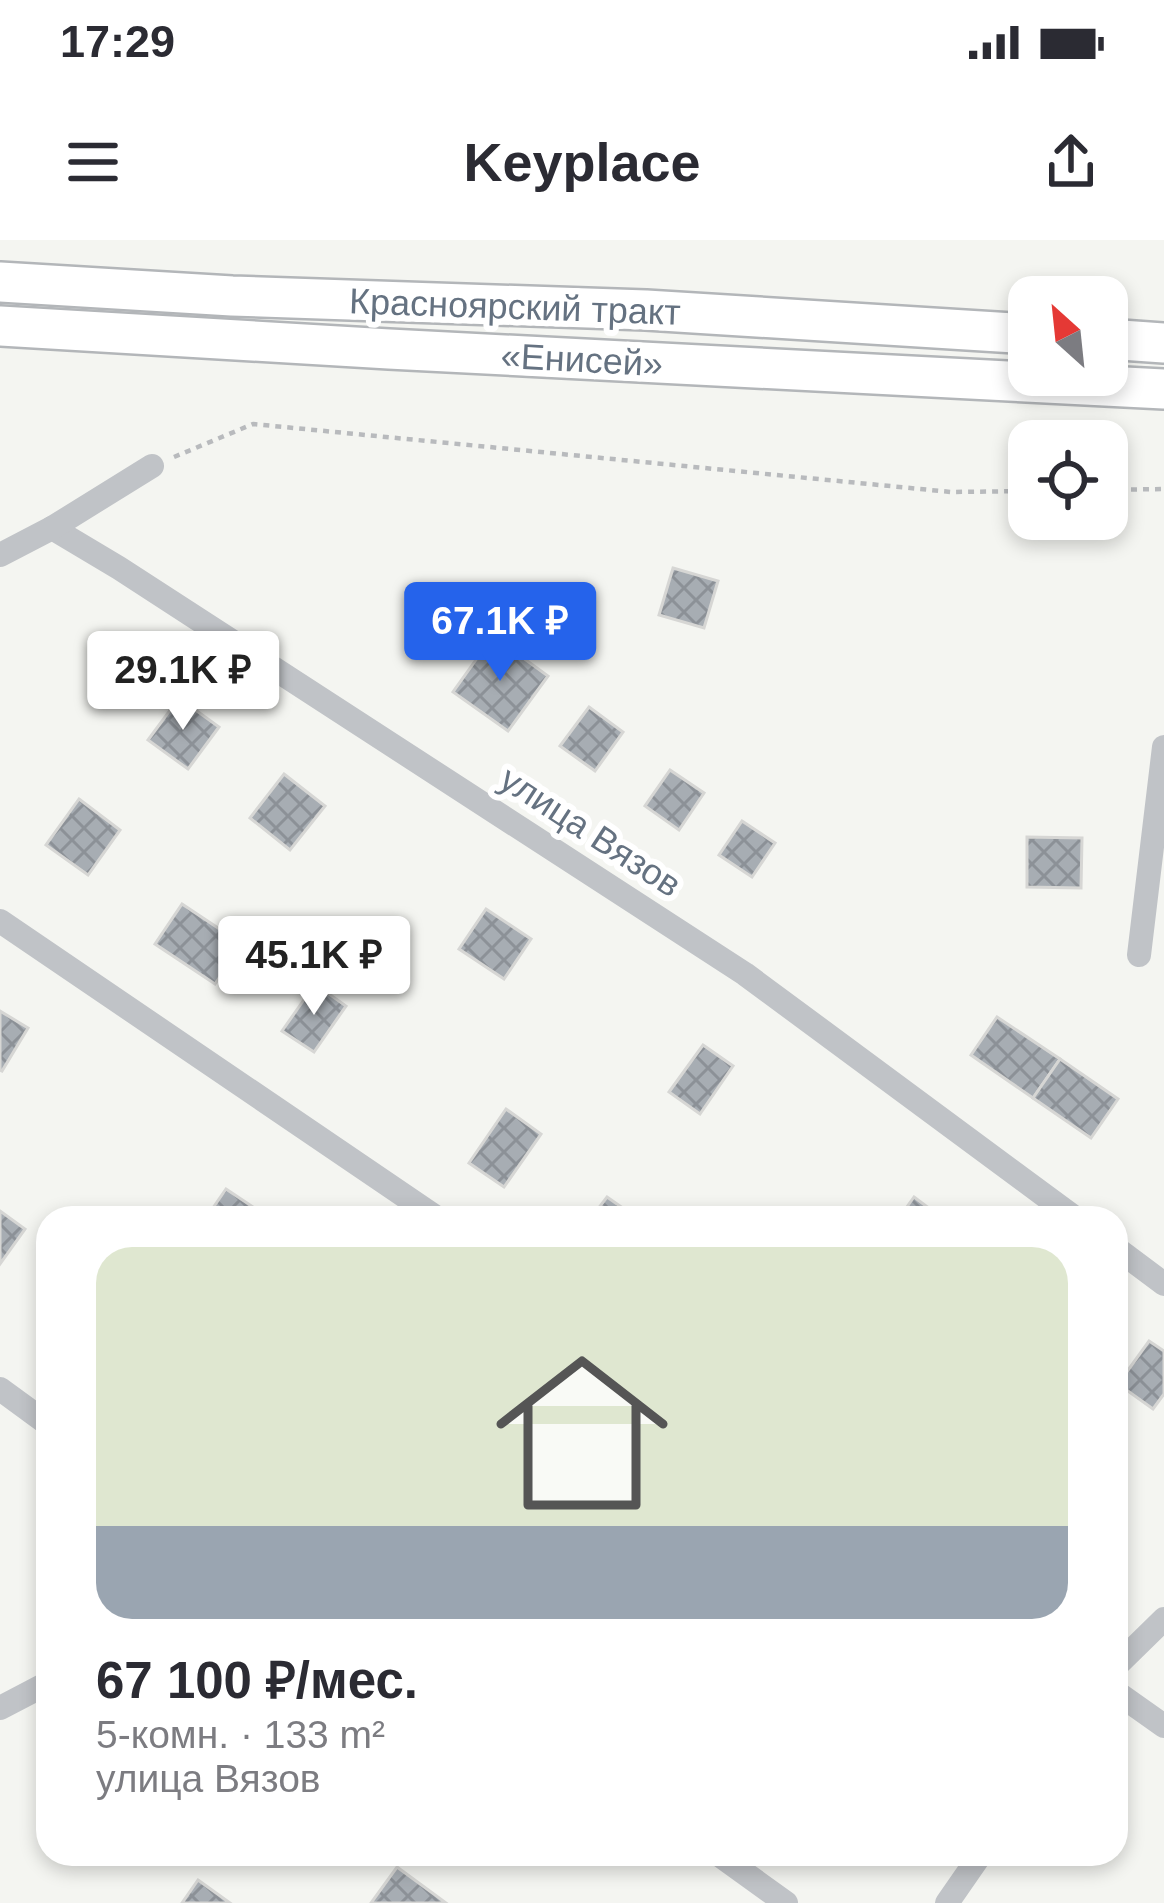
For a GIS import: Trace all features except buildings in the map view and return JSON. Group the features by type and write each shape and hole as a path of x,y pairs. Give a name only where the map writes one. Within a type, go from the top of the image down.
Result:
{"highway":[{"path":"0,269 109,287"},
{"name":"Красноярский тракт","path":"0,282 232,296 646,310 1008,333"},
{"name":"«Енисей»","path":"0,326 1164,388"},
{"path":"1128,340 1164,343"}],"street":[{"path":"0,555 152,466"},
{"name":"улица Вязов","path":"52,528 745,974 1059,1206"},
{"path":"1138,955 1164,747"},
{"path":"0,921 418,1206"},
{"path":"1128,1257 1164,1284"},
{"path":"0,1389 36,1415"},
{"path":"1128,1654 1164,1619"},
{"path":"0,1708 36,1690"},
{"path":"1128,1700 1164,1726"},
{"path":"735,1866 786,1903"},
{"path":"946,1903 972,1866"}],"path":[{"path":"152,466 253,424 951,492 1008,491"},
{"path":"1128,489 1164,488"}]}
